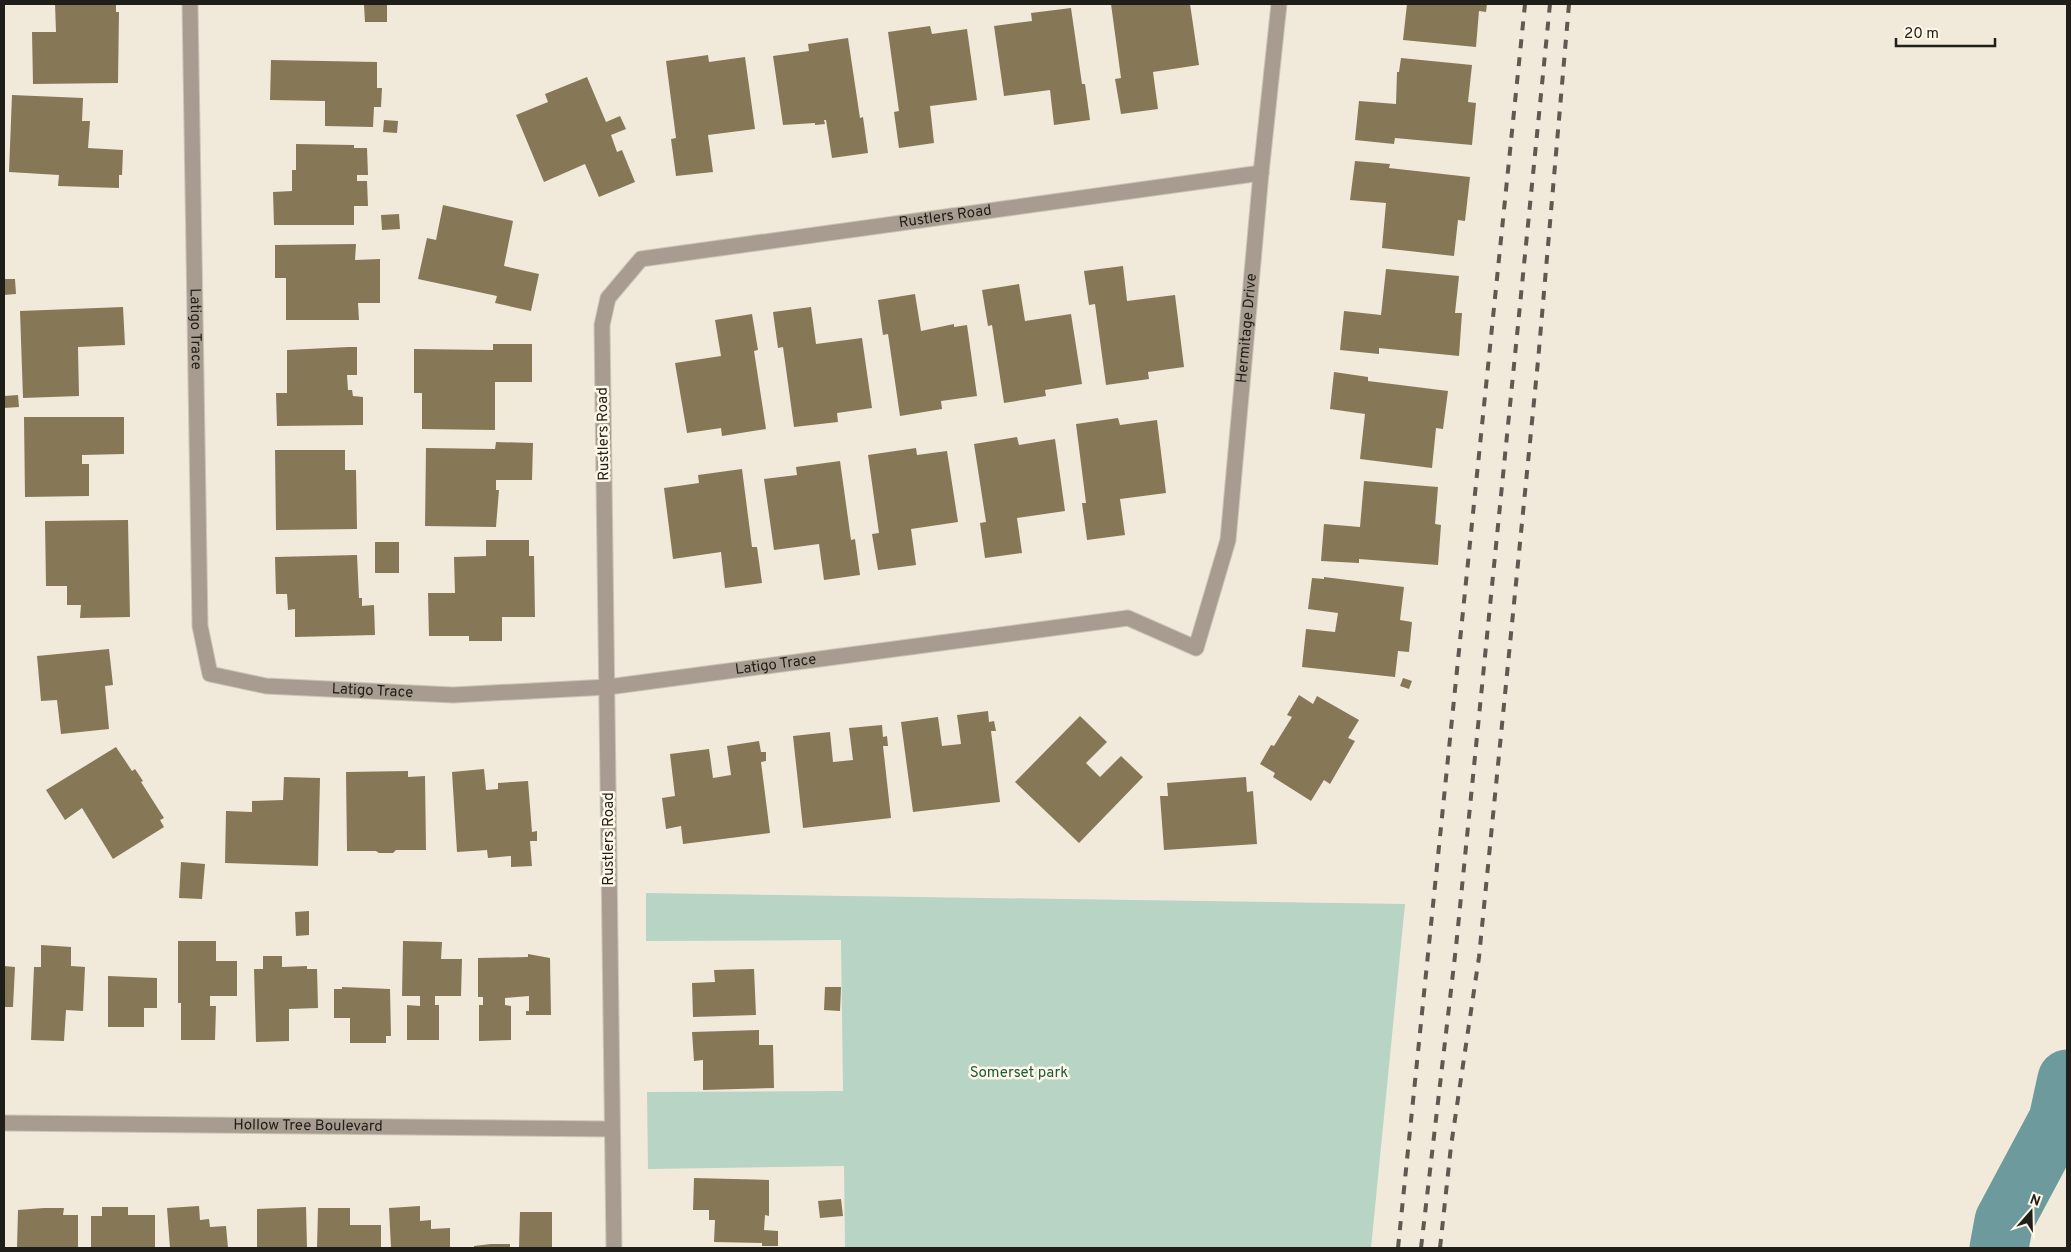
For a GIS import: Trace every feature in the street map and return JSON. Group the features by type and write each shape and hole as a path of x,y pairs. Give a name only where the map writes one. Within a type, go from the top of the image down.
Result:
{"street":[{"name":"Latigo Trace","path":"190,4 200,626 210,674 266,686 453,695 608,687 1128,618 1196,648"},
{"name":"Hermitage Drive","path":"1196,648 1228,540 1261,173 1279,4"},
{"name":"Rustlers Road","path":"614,1248 602,325 608,298 641,259 1261,173"},
{"name":"Hollow Tree Boulevard","path":"4,1123 611,1128"}],"green space":[{"name":"Somerset park","path":"646,893 1405,904 1371,1248 845,1248 844,1166 648,1169 647,1092 843,1091 841,940 646,941"}],"building":[{"path":"55,4 116,4 116,12 119,12 118,83 33,84 32,32 56,32"},
{"path":"387,4 387,22 365,22 364,5"},
{"path":"1111,4 1190,4 1199,65 1153,72 1158,109 1121,114 1115,79 1121,78"},
{"path":"1407,4 1487,4 1486,12 1479,11 1476,47 1403,40"},
{"path":"1071,8 1082,84 1085,84 1090,120 1054,125 1050,90 1004,96 994,26 1032,21 1031,13"},
{"path":"930,26 932,34 967,29 977,100 930,106 934,143 899,148 894,112 899,111 888,32"},
{"path":"848,38 860,118 863,117 868,153 832,158 826,120 824,120 825,124 783,125 773,56 809,51 808,44"},
{"path":"708,55 709,62 745,57 755,129 708,135 713,172 676,176 671,139 676,138 666,61"},
{"path":"1401,58 1472,65 1468,102 1476,103 1472,145 1395,138 1394,144 1355,140 1359,101 1396,104 1397,72 1399,72"},
{"path":"271,60 377,62 377,88 382,88 381,107 374,107 373,127 325,126 325,101 270,100"},
{"path":"587,77 606,122 620,116 626,129 611,135 617,152 622,150 635,182 599,197 585,164 544,182 516,115 548,102 545,94"},
{"path":"12,95 83,98 82,121 90,121 88,148 123,150 122,175 119,175 119,188 58,186 59,175 9,172"},
{"path":"384,120 398,121 397,133 383,132"},
{"path":"296,144 354,145 354,148 367,148 368,175 357,175 357,181 367,181 368,206 354,206 354,225 274,225 273,192 292,191 292,170 296,170"},
{"path":"1355,161 1390,164 1389,168 1470,177 1465,221 1458,220 1454,256 1382,248 1386,203 1350,200"},
{"path":"443,205 513,221 504,266 539,274 531,311 495,303 497,296 418,279 427,238 436,240"},
{"path":"399,214 400,229 382,230 381,215"},
{"path":"356,244 355,260 380,259 380,303 358,303 359,320 286,320 286,278 275,278 275,245"},
{"path":"1123,266 1127,301 1175,295 1184,367 1148,372 1149,379 1106,385 1095,304 1089,305 1084,271"},
{"path":"1386,269 1459,276 1455,313 1462,313 1459,356 1379,348 1379,354 1340,350 1344,311 1381,315"},
{"path":"4,279 15,279 16,294 4,295"},
{"path":"1019,284 1025,321 1071,314 1082,384 1045,390 1046,396 1004,403 992,325 988,326 982,290"},
{"path":"915,294 921,331 954,324 954,327 967,325 977,396 941,401 942,409 900,416 888,334 883,335 878,300"},
{"path":"123,307 125,345 78,347 79,396 23,398 20,311"},
{"path":"811,307 816,344 862,338 872,408 837,413 838,422 794,427 783,347 778,348 773,312"},
{"path":"752,314 758,350 754,351 766,429 722,436 721,428 687,433 675,363 721,356 715,320"},
{"path":"493,344 532,344 532,382 495,382 495,430 422,429 422,393 414,393 414,349 493,350"},
{"path":"357,347 357,375 347,375 348,390 352,390 353,396 363,397 363,425 277,426 276,393 287,393 287,350"},
{"path":"1334,372 1368,377 1368,381 1448,391 1443,429 1436,428 1432,468 1360,459 1365,414 1330,409"},
{"path":"18,395 19,407 4,408 4,396"},
{"path":"24,417 124,417 124,454 82,455 82,464 89,464 89,496 25,497"},
{"path":"1118,418 1120,425 1157,420 1166,493 1120,499 1125,535 1087,540 1082,503 1086,503 1076,424"},
{"path":"1017,437 1019,445 1055,439 1065,511 1017,518 1022,553 985,558 980,523 986,522 974,444"},
{"path":"496,442 533,443 532,480 496,480 496,490 499,490 496,527 425,526 426,448 495,449"},
{"path":"916,448 917,455 947,451 958,522 911,529 916,565 878,570 872,534 879,533 868,455"},
{"path":"275,450 345,450 345,470 356,470 357,529 276,530"},
{"path":"840,461 851,540 855,539 860,575 824,580 819,544 774,550 764,479 797,475 796,467"},
{"path":"742,469 752,547 757,547 762,583 725,588 721,552 673,559 664,488 699,483 698,475"},
{"path":"1364,481 1438,487 1435,524 1441,525 1438,565 1359,559 1359,563 1321,561 1324,524 1360,527"},
{"path":"128,520 130,617 80,618 81,605 67,605 67,586 46,586 45,521"},
{"path":"486,540 529,540 529,556 534,556 535,617 502,617 502,641 469,641 469,636 429,636 428,593 455,593 454,557 486,556"},
{"path":"375,542 399,542 399,573 375,573"},
{"path":"357,555 359,598 362,598 362,606 374,605 375,635 295,637 295,609 288,610 287,594 276,594 275,557"},
{"path":"1324,577 1404,587 1400,620 1412,622 1409,652 1398,651 1395,677 1302,667 1306,629 1335,632 1338,613 1308,609 1312,578 1324,579"},
{"path":"109,649 113,685 105,686 109,729 61,734 57,700 41,701 37,656"},
{"path":"1403,678 1412,681 1409,689 1400,686"},
{"path":"1299,695 1313,704 1317,696 1359,720 1348,738 1355,741 1330,784 1324,780 1311,801 1273,777 1275,773 1260,764 1271,745 1274,746 1292,717 1287,715"},
{"path":"988,711 989,722 994,721 996,731 991,731 1000,802 913,812 901,722 938,717 942,746 961,744 957,715"},
{"path":"1080,716 1107,742 1086,763 1100,777 1121,756 1143,777 1079,843 1015,782"},
{"path":"882,725 883,737 887,736 888,746 883,746 891,818 803,828 793,736 830,732 833,762 853,760 849,728"},
{"path":"759,741 761,752 766,752 766,761 761,762 770,833 683,844 681,826 666,829 662,798 675,796 670,754 709,749 713,778 731,775 727,746"},
{"path":"116,747 132,771 135,769 143,781 141,782 164,818 160,820 164,827 113,859 82,808 65,820 46,790"},
{"path":"484,769 486,790 498,789 498,783 528,781 532,832 537,831 537,841 530,841 532,866 511,867 511,856 488,858 487,850 457,852 452,772"},
{"path":"408,771 408,777 425,776 426,850 396,850 393,853 347,851 346,772"},
{"path":"284,777 320,778 318,866 225,863 226,811 252,812 252,801 283,800"},
{"path":"1246,777 1247,792 1253,791 1257,844 1164,850 1160,796 1168,796 1167,783"},
{"path":"181,862 205,864 202,899 179,898"},
{"path":"309,911 309,935 296,936 295,912"},
{"path":"178,941 216,941 216,961 237,961 237,996 210,996 210,1006 216,1006 215,1040 181,1040 181,1003 178,1003"},
{"path":"403,941 442,942 441,959 462,959 461,996 435,996 435,1005 439,1005 439,1040 407,1040 407,1005 420,1006 420,996 402,996"},
{"path":"41,945 71,947 71,966 85,967 83,1011 66,1010 64,1041 31,1040 34,967 41,967"},
{"path":"528,954 550,958 551,1015 526,1015 526,1011 529,1011 529,996 505,998 505,1005 511,1006 511,1040 479,1041 479,1005 483,1005 483,997 478,997 478,958 528,957"},
{"path":"263,956 282,956 282,967 307,966 307,969 317,969 318,1008 289,1009 289,1041 256,1042 254,969 263,969"},
{"path":"4,966 15,967 13,1007 4,1007"},
{"path":"754,969 756,1015 693,1017 692,983 715,982 714,970"},
{"path":"108,976 157,978 157,1008 144,1008 144,1027 108,1027"},
{"path":"342,987 390,989 391,1036 386,1036 386,1043 350,1043 350,1018 334,1018 334,989 342,989"},
{"path":"825,987 841,987 840,1011 824,1010"},
{"path":"759,1030 759,1045 773,1045 774,1088 703,1090 703,1060 694,1061 692,1032"},
{"path":"694,1178 769,1180 769,1216 765,1215 764,1230 778,1231 778,1246 762,1246 762,1243 714,1242 715,1220 709,1220 709,1210 693,1210"},
{"path":"841,1199 843,1216 820,1218 818,1201"},
{"path":"199,1206 200,1220 209,1219 210,1227 226,1226 228,1248 170,1248 167,1208"},
{"path":"420,1206 420,1221 431,1220 431,1229 450,1228 450,1248 391,1248 389,1208"},
{"path":"102,1207 128,1207 128,1215 155,1215 155,1248 91,1248 91,1216 102,1216"},
{"path":"306,1207 307,1248 257,1248 257,1209"},
{"path":"64,1208 63,1215 78,1215 78,1248 17,1248 18,1210"},
{"path":"318,1208 350,1208 350,1225 381,1225 381,1248 317,1248"},
{"path":"520,1212 552,1212 552,1248 519,1248"},
{"path":"510,1244 510,1248 474,1248 474,1246"}],"waterway":[{"path":"1999,1248 2004,1221 2058,1120 2067,1079"}],"railway":[{"path":"1398,1248 1525,4"},
{"path":"1421,1248 1456,947 1550,4"},
{"path":"1440,1248 1451,1146 1479,957 1538,361 1569,4"}]}
